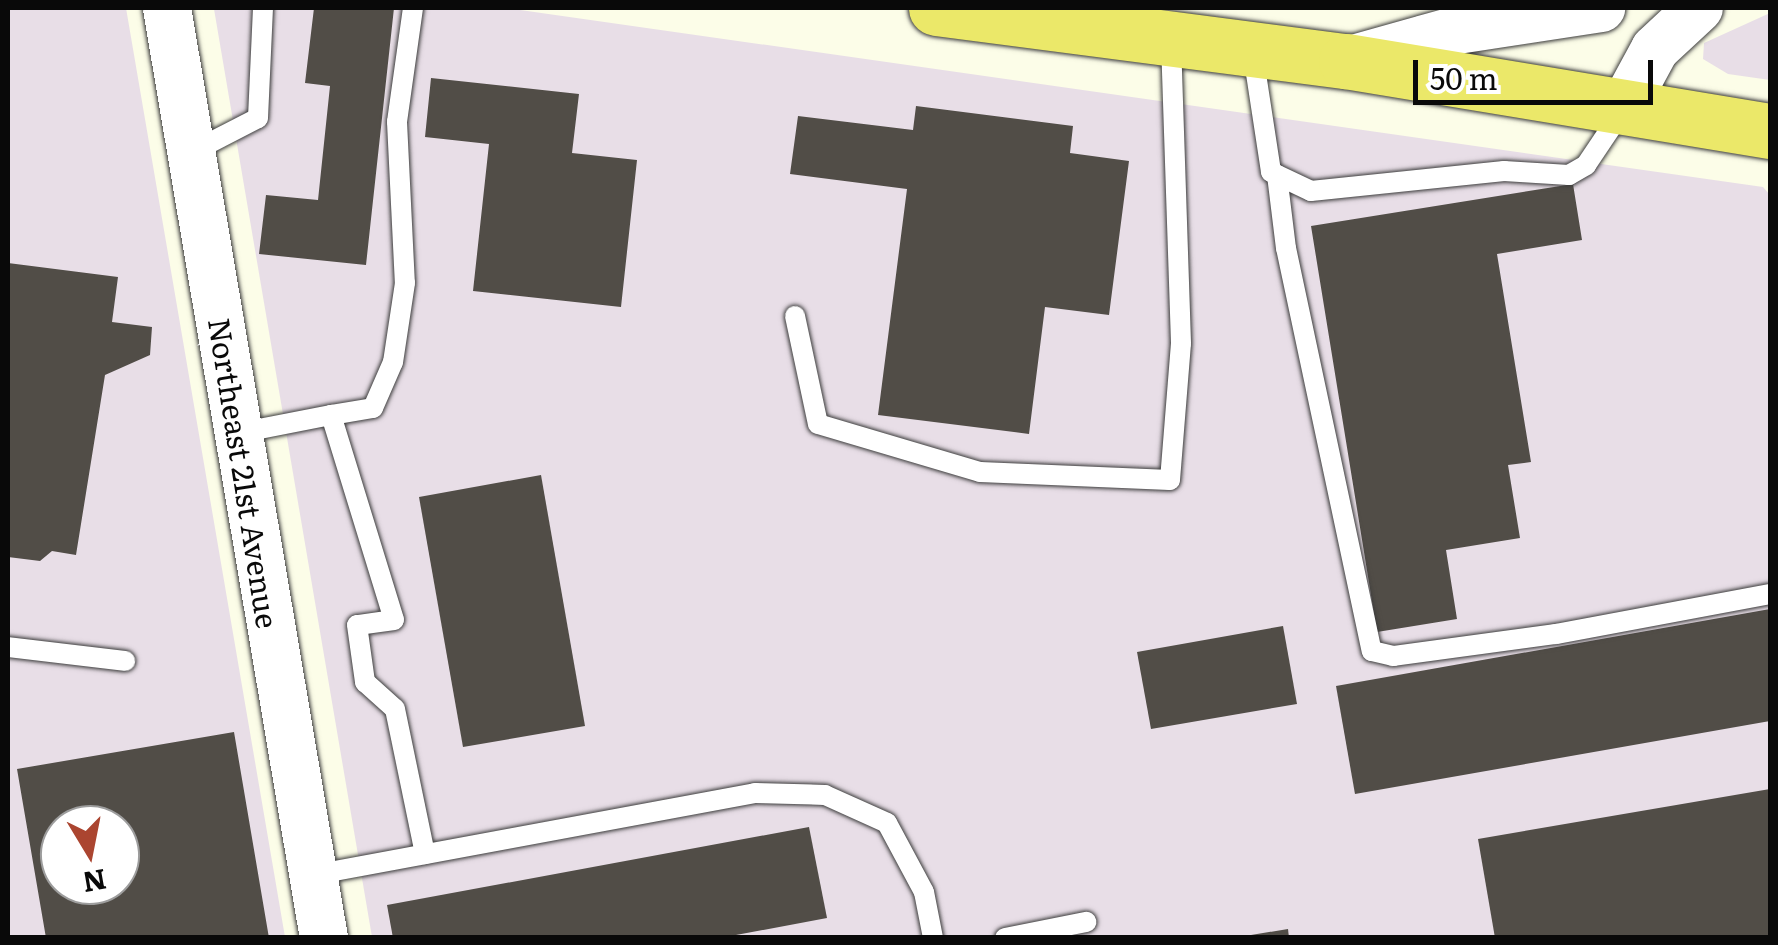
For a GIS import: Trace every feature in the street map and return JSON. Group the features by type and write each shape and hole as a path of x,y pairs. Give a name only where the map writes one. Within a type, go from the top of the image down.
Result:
{"main road":[{"path":"936,8 1252,47 1770,131"}],"street":[{"name":"Northeast 21st Avenue","path":"167,8 324,938"},
{"path":"1622,110 1655,49 1699,8"},
{"path":"1346,61 1457,30 1574,10"}],"lane":[{"path":"192,152 258,118 263,8"},
{"path":"238,433 373,408 394,362 405,283 397,122 413,8"},
{"path":"795,316 818,424 980,472 1170,480 1182,343 1171,37"},
{"path":"1252,47 1270,172 1311,192 1504,171 1569,175 1586,164 1622,110"},
{"path":"1277,175 1286,248 1372,652 1392,656 1556,634 1770,594"},
{"path":"331,415 394,620 357,624 365,682 395,709 424,854"},
{"path":"8,647 125,660"},
{"path":"313,875 755,793 825,794 887,823 924,892 933,938"},
{"path":"1005,938 1086,922"}],"shaded area":[{"path":"8,8 126,8 285,937 8,937"},
{"path":"507,8 1763,187 1770,195 1770,937 372,937 214,9"},
{"path":"1770,13 1770,80 1728,74 1703,59 1704,43"}],"building":[{"path":"314,8 394,8 366,265 259,254 266,195 318,200 330,86 305,83"},
{"path":"431,78 579,94 572,153 637,160 621,307 473,291 489,144 425,137"},
{"path":"916,106 1073,126 1070,153 1129,161 1109,315 1045,307 1029,434 878,415 907,189 790,174 798,116 913,130"},
{"path":"1573,184 1582,240 1497,254 1531,462 1508,465 1520,538 1446,550 1457,619 1377,632 1311,226"},
{"path":"8,263 118,277 112,322 152,327 150,355 105,375 76,555 52,551 40,561 8,557"},
{"path":"541,475 585,726 463,747 419,497"},
{"path":"1770,609 1770,721 1355,794 1336,686"},
{"path":"1283,626 1297,704 1151,729 1137,652"},
{"path":"234,732 269,938 46,938 40,905 140,905 140,805 40,805 40,903 17,769"},
{"path":"1770,789 1770,938 1495,938 1478,839"},
{"path":"809,827 827,918 720,938 393,938 387,905"},
{"path":"1288,929 1289,938 1251,938 1251,935"}]}
